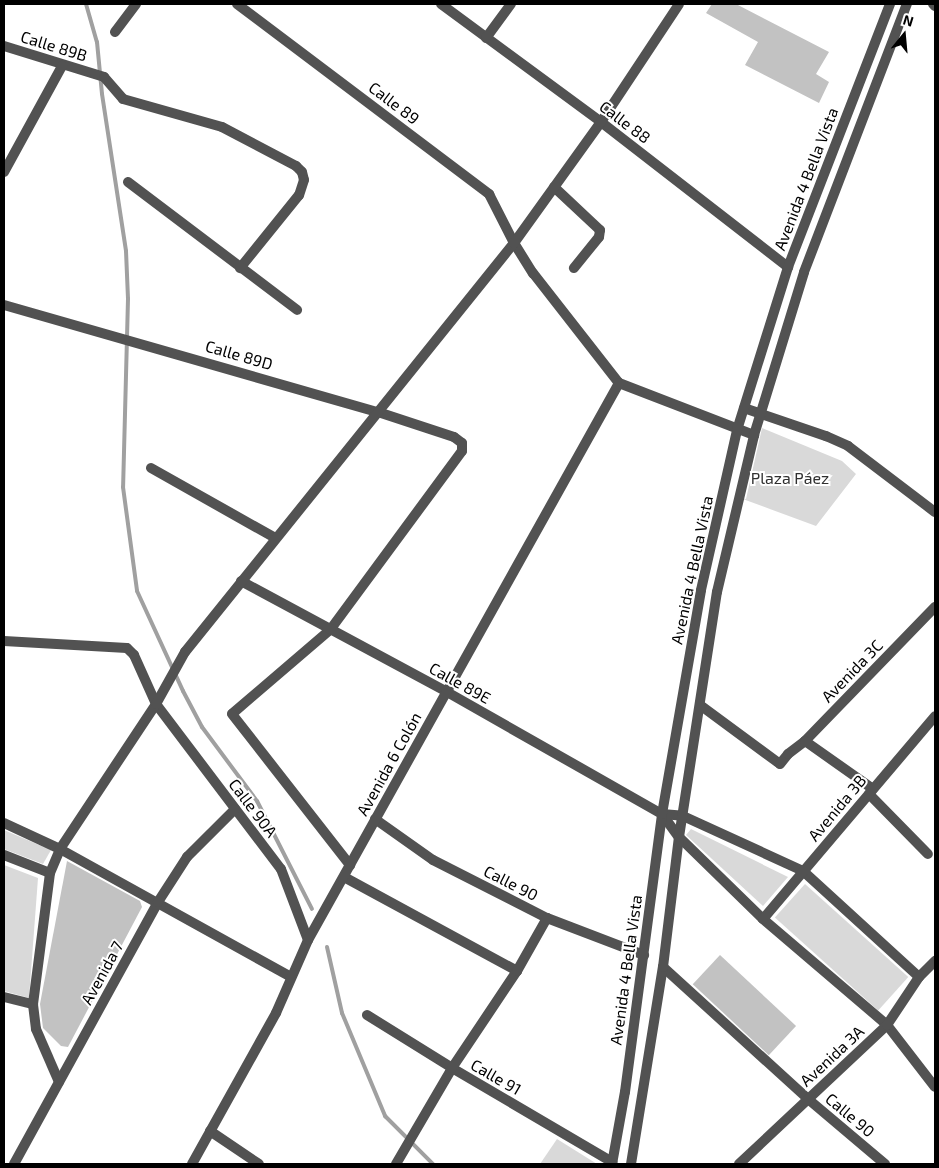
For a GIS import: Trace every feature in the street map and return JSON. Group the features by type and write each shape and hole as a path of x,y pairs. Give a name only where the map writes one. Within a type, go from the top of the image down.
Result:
{"street":[{"path":"115,32 136,4"},
{"name":"Calle 89","path":"236,4 477,184 495,203 514,243 533,273 619,383"},
{"name":"Calle 88","path":"441,4 601,122 788,267"},
{"path":"486,38 511,4"},
{"path":"59,1082 36,1029 33,1004 50,873 60,849 156,704 185,652 514,243 601,122 679,4"},
{"name":"Avenida 4 Bella Vista","path":"612,1163 644,955 662,814 701,590 737,430 788,267 890,4"},
{"name":"Avenida 4 Bella Vista","path":"631,1164 664,967 679,837 717,592 754,435 804,272 907,4"},
{"name":"Calle 89B","path":"4,46 62,66 104,77 124,99 222,127 296,166 302,172 304,180 299,195 240,268"},
{"path":"4,172 62,66"},
{"path":"128,182 297,310"},
{"path":"554,188 600,230 600,237 574,268"},
{"name":"Calle 89D","path":"4,305 378,412 454,436 462,443 462,451 331,628"},
{"path":"619,383 754,435"},
{"name":"Avenida 6 Colón","path":"192,1164 276,1013 308,940 619,383"},
{"path":"744,408 848,446 935,512"},
{"path":"151,468 275,538"},
{"name":"Calle 89E","path":"241,580 447,692 662,814"},
{"name":"Avenida 3C","path":"700,705 780,764 788,754 805,742 935,607"},
{"path":"331,628 232,714 350,865"},
{"name":"Calle 90A","path":"4,642 127,648 134,655 156,704 281,869 308,940"},
{"name":"Avenida 3B","path":"763,919 935,716"},
{"path":"805,742 871,791 928,854"},
{"name":"Avenida 7","path":"14,1164 158,902 187,857 235,809"},
{"path":"662,814 683,816 803,871 919,977"},
{"path":"662,814 679,837 763,919 887,1025 935,1087"},
{"name":"Calle 90","path":"375,819 434,860 547,918 644,955"},
{"path":"4,823 60,849 292,977"},
{"path":"4,855 50,873"},
{"path":"344,878 517,971"},
{"path":"399,1160 415,1129 452,1068 517,971 547,918"},
{"name":"Avenida 3A","path":"739,1164 887,1025 919,977 935,961"},
{"name":"Calle 90","path":"664,967 808,1099 885,1164"},
{"path":"4,997 33,1004"},
{"name":"Calle 91","path":"367,1015 612,1163"},
{"path":"210,1130 259,1164"}],"green space":[{"name":"Plaza Páez","path":"762,428 842,461 856,474 816,526 740,498 746,499"},
{"path":"691,829 788,877 763,906 686,835"},
{"path":"4,830 51,850 43,864 4,849"},
{"path":"4,865 38,878 29,998 4,991"},
{"path":"805,884 908,977 878,1010 775,917"},
{"path":"557,1139 597,1164 540,1164"}],"building":[{"path":"712,4 736,4 829,52 816,74 829,82 819,103 745,65 758,42 706,13"},
{"path":"67,861 140,901 142,907 68,1047 61,1046 43,1028 40,1004"},
{"path":"720,955 796,1026 769,1055 693,984"}],"waterway":[{"path":"86,4 97,42 102,94 126,251 128,299 123,487 137,591 183,691 202,727 257,801 312,909"},
{"path":"327,947 342,1013 385,1116 433,1164"}]}
